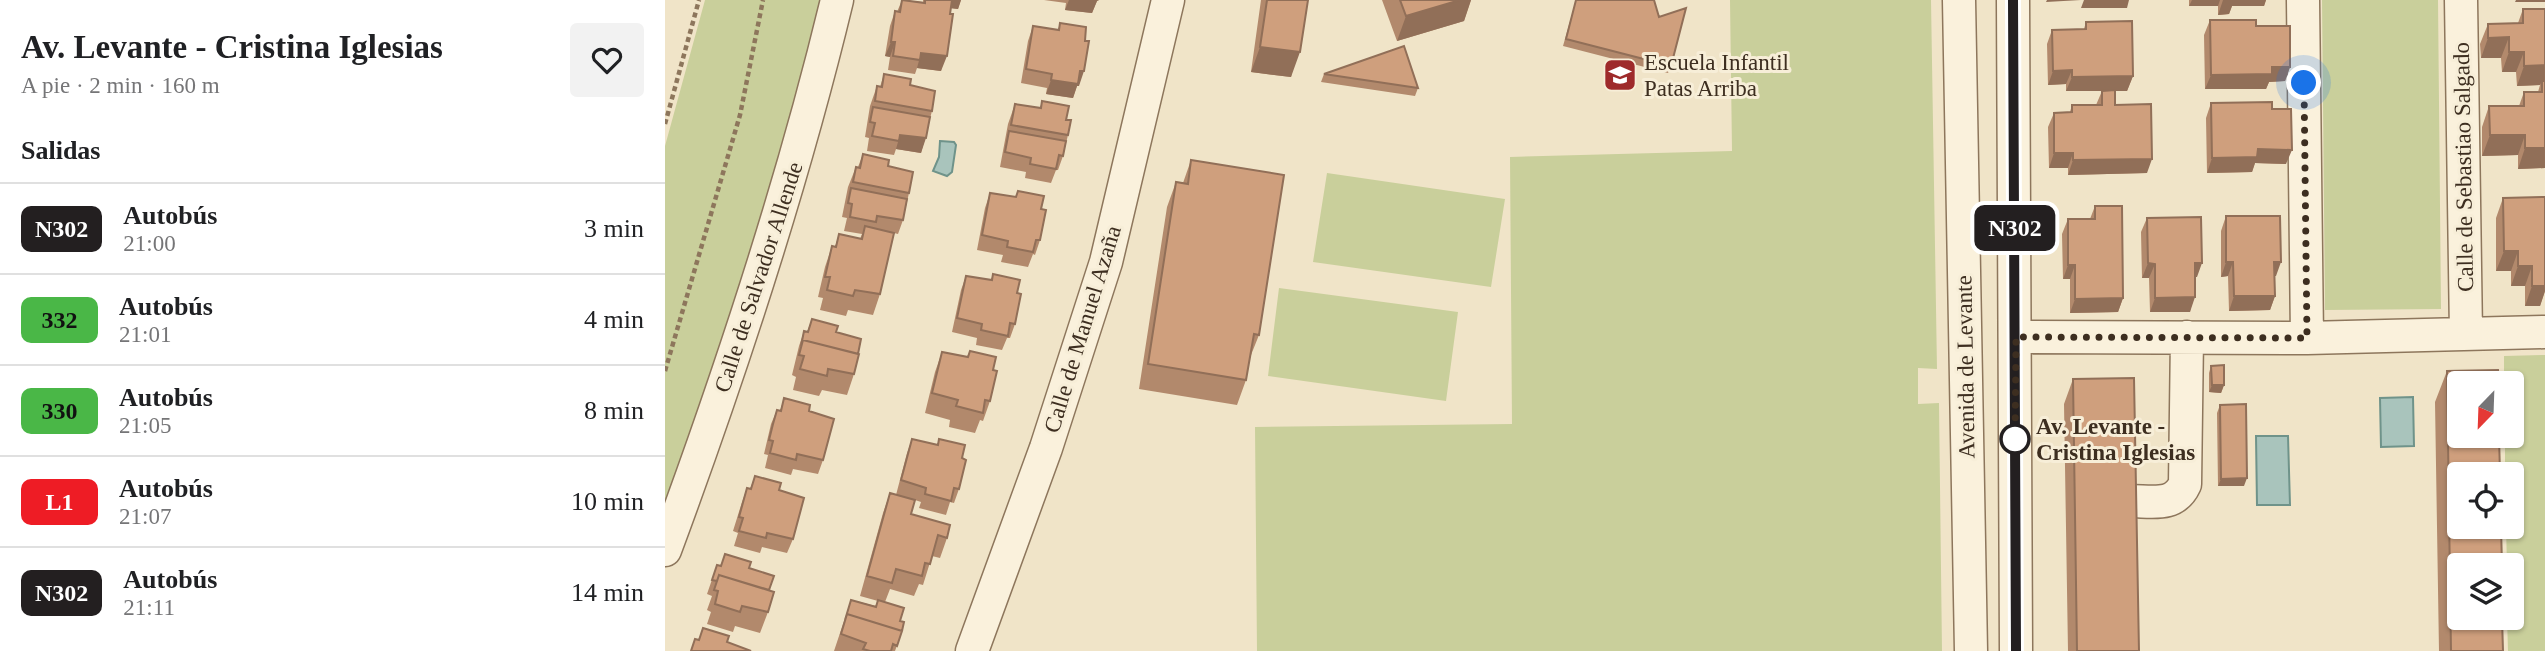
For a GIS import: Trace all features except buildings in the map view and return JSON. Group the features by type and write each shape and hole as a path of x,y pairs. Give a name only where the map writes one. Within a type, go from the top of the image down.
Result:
{"street":[{"name":"Calle de Salvador Allende","path":"665,550 711,427 765,263 810,109 837,0"},
{"name":"Calle de Manuel Azaña","path":"972,651 1046,448 1106,262 1168,0"},
{"name":"Avenida de Levante","path":"1959,0 1971,651"},
{"path":"2013,0 2016,651"},
{"path":"2303,0 2307,338"},
{"name":"Calle de Sebastiao Salgado","path":"2461,0 2466,334"},
{"path":"2016,337 2307,338 2545,332"},
{"path":"2129,502 2167,501 2180,495 2185,484 2187,337"}],"path":[{"path":"665,124 699,0"},
{"path":"665,371 740,116 763,0"}],"green space":[{"path":"705,0 822,0 756,248 704,402 665,500 665,146"},
{"path":"1730,0 1931,0 1937,369 1918,368 1918,404 1939,403 1942,651 1257,651 1255,427 1512,424 1510,157 1732,151"},
{"path":"2322,0 2438,0 2441,309 2325,310"},
{"path":"1327,173 1505,199 1491,287 1313,262"},
{"path":"1279,288 1458,312 1446,401 1268,376"},
{"path":"2545,355 2545,651 2508,651 2507,630 2524,630 2524,553 2507,553 2506,539 2524,539 2524,462 2505,462 2505,448 2524,448 2524,371 2504,371 2504,356"}],"water":[{"path":"940,141 954,142 956,145 952,172 947,176 933,171 939,157"},
{"path":"2413,397 2414,446 2381,447 2380,398"},
{"path":"2256,436 2288,436 2290,505 2257,505"}],"bus line":[{"name":"N302","path":"2013,0 2016,651"}],"place":[{"name":"Escuela Infantil Patas Arriba","path":"1620,75"},
{"name":"Av. Levante - Cristina Iglesias","path":"2015,439"}],"route":[{"path":"2015,439 2016,337 2307,338 2304,83"}]}
